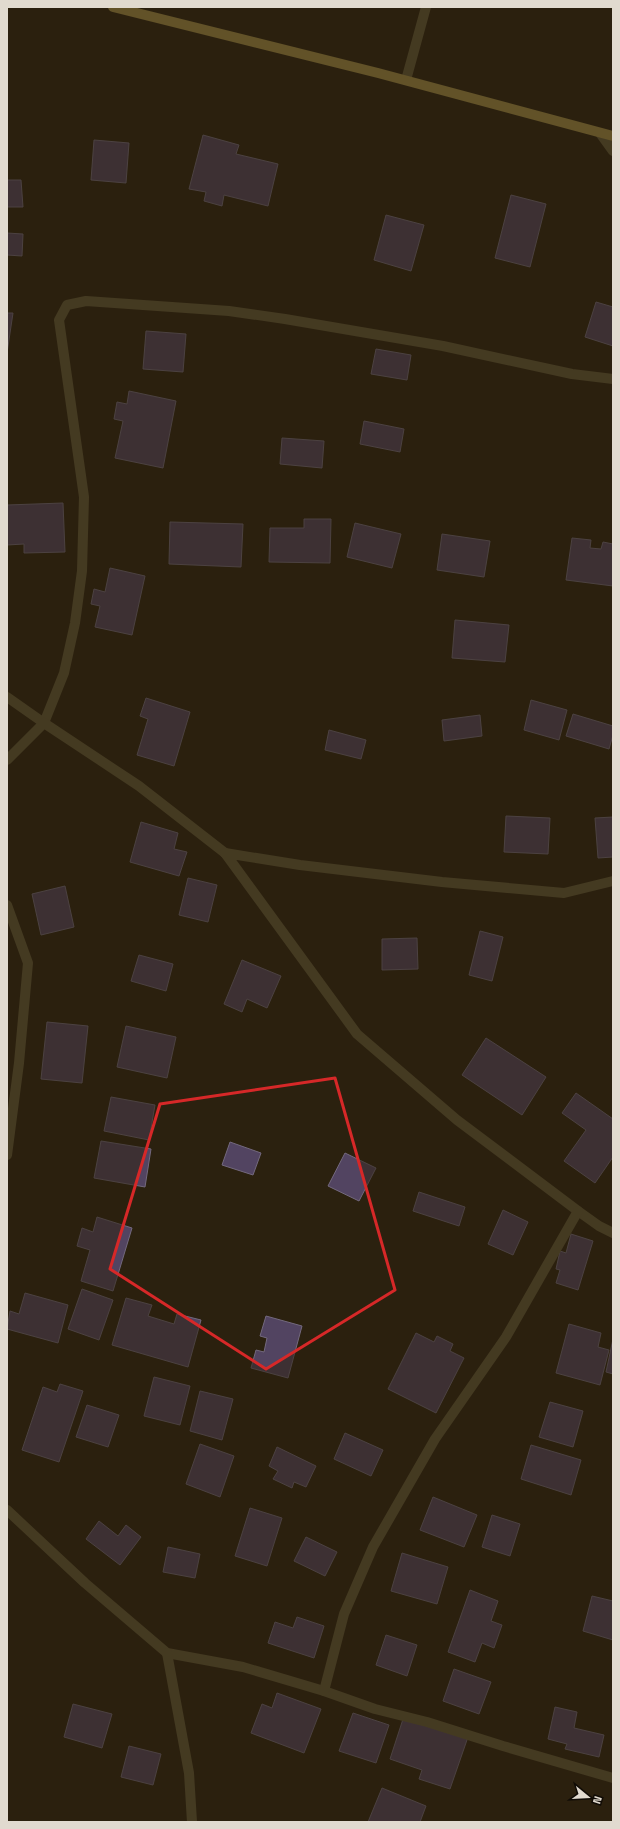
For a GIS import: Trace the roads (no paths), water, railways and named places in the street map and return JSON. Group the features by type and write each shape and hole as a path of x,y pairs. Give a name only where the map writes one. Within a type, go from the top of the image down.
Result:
{"main road":[{"path":"113,7 406,80 613,136"}],"street":[{"path":"406,80 426,7"},
{"path":"600,133 613,152"},
{"path":"7,760 44,723 64,673 75,623 82,571 84,497 59,320 67,306 86,301 229,311 443,346 572,374 613,379"},
{"path":"7,697 139,786 225,853 357,1034 457,1120 578,1211 599,1226 613,1233"},
{"path":"225,853 300,865 442,882 564,893 613,881"},
{"path":"7,905 28,963 19,1063 7,1155"},
{"path":"324,1691 344,1614 373,1547 435,1438 506,1337 578,1211"},
{"path":"7,1510 85,1583 167,1653 243,1667 324,1691 375,1709 427,1722 613,1778"},
{"path":"167,1653 189,1773 192,1822"}]}
